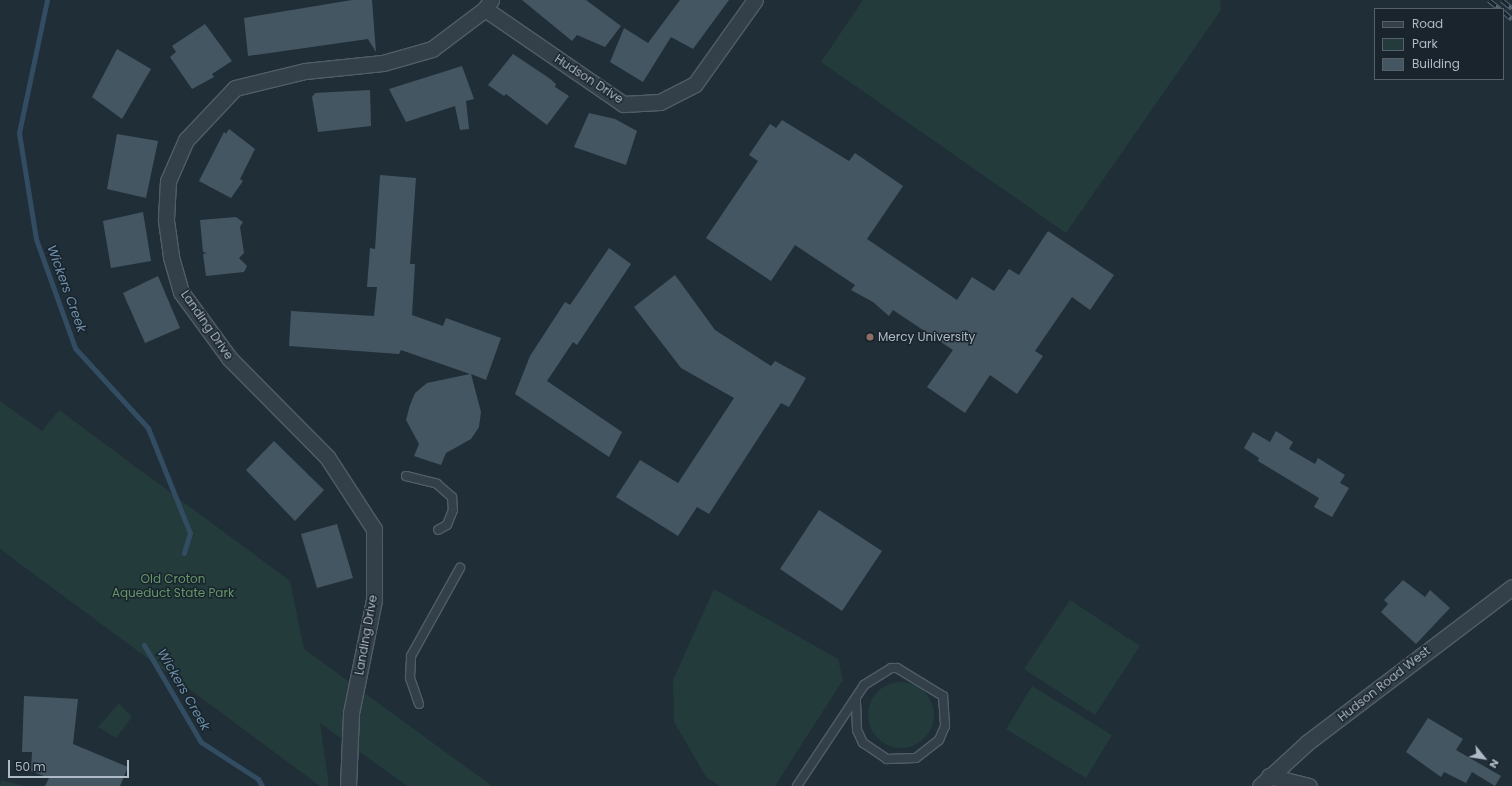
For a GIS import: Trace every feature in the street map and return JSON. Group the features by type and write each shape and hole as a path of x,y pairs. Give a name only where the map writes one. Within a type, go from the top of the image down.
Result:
{"street":[{"name":"Hudson Drive","path":"488,5 623,104 660,102 695,84 755,0"},
{"name":"Landing Drive","path":"348,786 350,713 374,600 374,529 327,457 230,359 182,292 170,256 166,218 168,181 186,140 235,88 305,71 383,63 432,49 488,5"},
{"name":"Hudson Road West","path":"1265,781 1320,732 1512,587"},
{"path":"1265,781 1309,786"}],"lane":[{"path":"406,476 437,484 452,497 453,510 447,525 438,530"},
{"path":"419,704 410,678 411,656 460,568"},
{"path":"797,786 864,685 876,675 897,668 943,696 945,726 939,740 916,758 888,759 863,742 857,730 856,699"}],"green space":[{"path":"863,0 1220,0 1221,10 1066,233 821,62"},
{"name":"Old Croton Aqueduct State Park","path":"0,401 42,431 59,410 290,581 304,649 492,786 407,786 320,723 329,786 320,786 0,549"},
{"path":"714,589 838,659 843,680 775,786 719,786 706,777 674,722 673,680"},
{"path":"1070,600 1140,646 1095,715 1024,669"},
{"path":"894,682 908,682 920,687 929,696 934,708 932,728 925,739 908,748 894,748 882,743 873,734 868,722 868,708 873,696 882,687"},
{"path":"1032,686 1112,735 1086,778 1006,729"},
{"path":"119,703 132,717 116,738 98,727"},
{"path":"1,780 17,784 23,786 0,786"}],"building":[{"path":"352,0 372,0 376,52 368,39 248,56 244,18"},
{"path":"522,0 586,0 621,26 605,47 577,35 572,41"},
{"path":"680,0 729,0 693,49 671,37 643,82 610,62 624,28 648,43"},
{"path":"205,24 232,61 212,74 214,77 192,89 170,57 176,52 172,46"},
{"path":"117,49 151,69 122,119 92,97"},
{"path":"513,54 549,78 556,84 555,87 569,96 547,125 506,94 504,96 488,85"},
{"path":"462,66 474,99 466,101 469,129 460,130 455,106 406,122 389,89"},
{"path":"370,90 371,126 318,132 312,97 315,93"},
{"path":"589,113 615,119 637,131 626,165 574,147"},
{"path":"782,120 849,161 855,153 903,186 867,239 957,300 972,277 994,291 1009,269 1019,275 1048,231 1114,275 1090,310 1072,297 1035,351 1043,356 1017,394 990,375 965,413 927,387 953,350 893,310 889,316 873,302 851,290 855,285 795,245 771,281 706,238 758,161 749,155 770,124 776,128"},
{"path":"229,129 255,149 240,179 243,181 231,198 199,181 224,132 226,134"},
{"path":"117,134 158,141 146,198 107,189"},
{"path":"380,175 416,178 410,264 415,264 412,315 443,326 446,318 501,338 486,380 471,374 481,412 479,427 471,439 446,453 441,465 414,456 419,444 406,420 410,405 415,393 427,383 470,374 401,350 399,354 289,346 291,311 374,316 377,287 367,287 370,248 375,249"},
{"path":"143,212 151,261 111,268 103,221"},
{"path":"236,217 243,222 240,227 244,253 239,258 247,266 244,272 206,276 203,254 207,253 203,252 200,220"},
{"path":"609,248 631,264 577,345 573,342 547,381 622,432 609,457 515,394 530,356 565,302 570,305"},
{"path":"675,275 715,330 771,366 775,361 806,378 789,407 781,403 709,514 697,507 678,536 616,497 640,460 678,483 734,398 681,368 634,307"},
{"path":"158,276 180,328 145,343 123,293"},
{"path":"1276,431 1293,442 1289,449 1315,464 1318,458 1345,475 1340,483 1349,488 1332,517 1314,507 1319,498 1258,461 1259,458 1244,448 1253,432 1270,442"},
{"path":"274,441 324,490 295,521 246,470"},
{"path":"819,510 882,551 842,611 780,569"},
{"path":"337,524 353,578 317,588 301,534"},
{"path":"1403,580 1425,597 1430,590 1450,608 1416,644 1381,612 1388,604 1384,600"},
{"path":"24,696 78,699 73,744 128,767 120,786 45,786 49,778 31,771 32,752 22,752"},
{"path":"1428,718 1463,739 1456,750 1501,776 1495,786 1472,772 1466,783 1444,772 1441,777 1406,752"}],"waterway":[{"name":"Wickers Creek","path":"47,0 19,133 36,239 75,348 148,428 190,533 184,553"},
{"name":"Wickers Creek","path":"144,645 201,742 258,779 262,786"}],"railway":[{"path":"1489,0 1499,8"},
{"path":"1502,0 1512,8"},
{"path":"1504,12 1512,19"}],"place":[{"name":"Mercy University","path":"870,337"}]}
